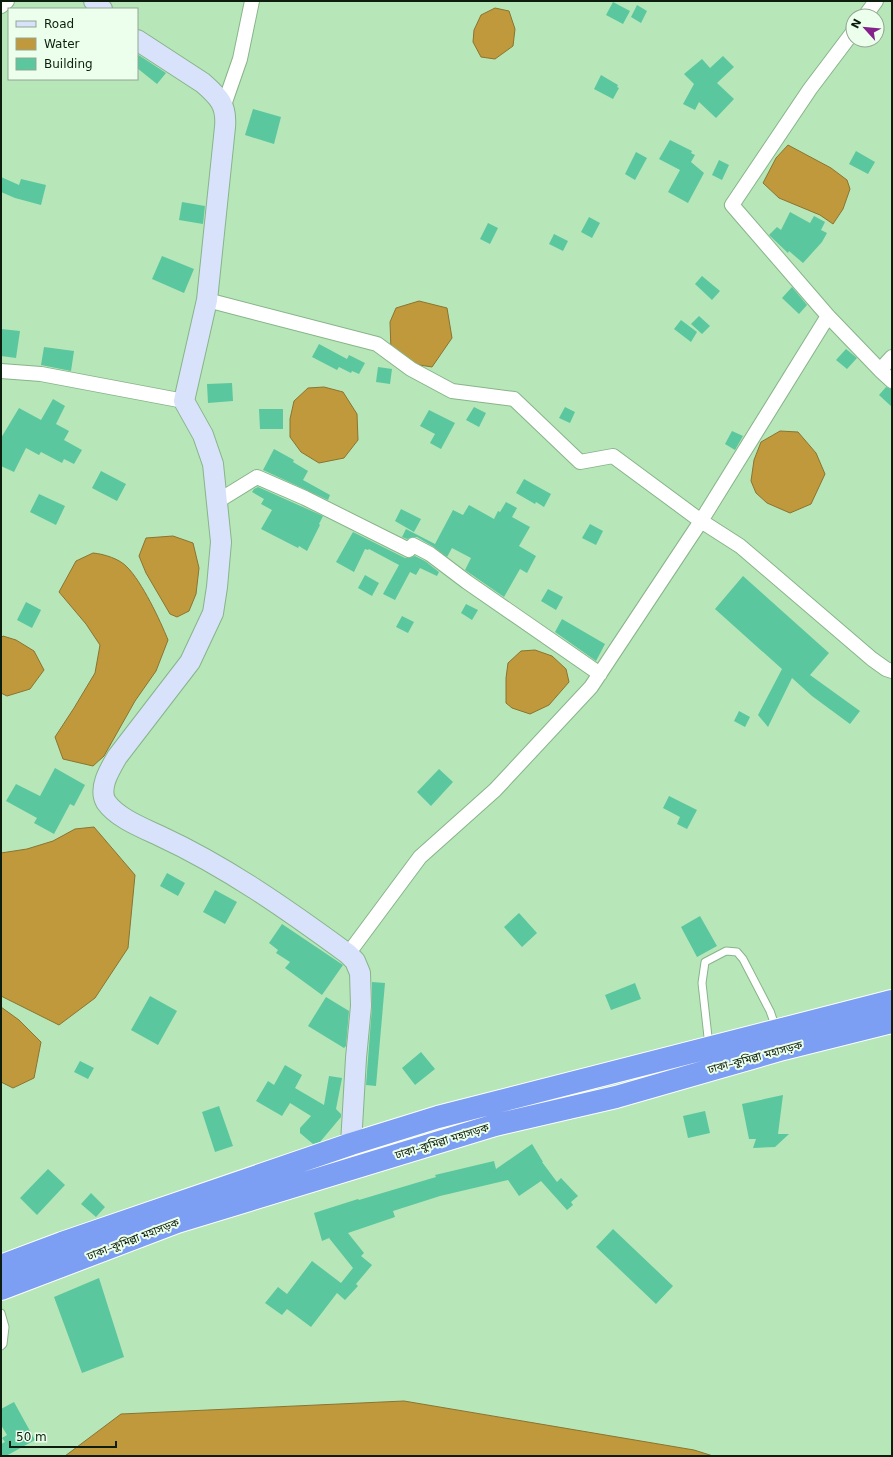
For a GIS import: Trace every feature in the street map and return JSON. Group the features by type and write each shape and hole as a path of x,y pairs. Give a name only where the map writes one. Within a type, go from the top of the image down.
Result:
{"highway":[{"name":"ঢাকা–কুমিল্লা মহাসড়ক","path":"1,1266 62,1243 350,1144 438,1117 892,1001"},
{"name":"ঢাকা–কুমিল্লা মহাসড়ক","path":"1,1289 177,1222 495,1125 616,1096 783,1049 892,1022"}],"street":[{"path":"1,6 7,1"},
{"path":"252,1 240,59 224,105 226,118 207,300 184,401 203,434 213,464 221,542 218,586 213,613 190,662 117,757 109,771 103,791 106,801 124,818 210,861 295,915 348,954 355,961 360,973 361,1006 350,1144"},
{"path":"138,41 203,83 212,90 224,105"},
{"path":"845,43 810,89 732,205 828,316 892,381"},
{"path":"207,300 377,344 411,369 452,391 514,400 580,462 613,456 701,521 740,546 872,659 886,669 892,671"},
{"path":"348,954 420,857 495,790 591,687 701,521 828,316"},
{"path":"880,370 892,357"},
{"path":"1,371 41,374 184,401"},
{"path":"218,501 257,477 305,498 409,550 413,545 430,554 467,582 600,674"}],"lane":[{"path":"710,1048 702,983 705,962 726,951 737,952 743,959 770,1011 777,1030"},
{"path":"1,1313 5,1327 3,1344 1,1346"}],"water":[{"path":"495,8 509,11 515,29 513,46 495,59 481,57 473,42 474,30 481,15"},
{"path":"788,145 831,168 847,180 850,189 843,209 833,224 820,215 779,198 763,183 776,158"},
{"path":"419,301 447,308 452,338 432,367 407,363 391,351 390,322 396,308"},
{"path":"324,387 343,392 357,414 358,440 344,458 319,463 301,452 290,437 290,419 294,401 308,388"},
{"path":"780,431 798,432 816,453 825,474 811,504 790,513 767,503 756,493 751,481 754,460 761,442"},
{"path":"173,536 193,543 199,568 196,594 189,611 177,617 170,614 146,573 139,556 146,538"},
{"path":"93,553 102,554 116,559 124,564 133,574 150,602 168,640 156,671 135,701 104,756 93,766 63,759 55,737 95,673 100,645 86,624 59,592 76,561"},
{"path":"3,636 16,640 34,651 44,670 30,689 7,696 1,693 1,638"},
{"path":"535,650 552,656 566,669 569,682 549,705 530,714 512,708 506,703 506,678 508,663 521,651"},
{"path":"94,827 135,875 128,948 95,998 59,1025 1,996 1,853 27,849 53,841 75,829"},
{"path":"1,1007 19,1020 41,1042 34,1078 13,1088 1,1082"},
{"path":"404,1401 694,1450 713,1456 65,1456 121,1414"}],"building":[{"path":"613,2 630,11 623,24 606,15"},
{"path":"637,5 647,11 641,23 631,17"},
{"path":"138,55 166,73 157,84 138,69"},
{"path":"723,56 734,67 717,83 734,99 716,118 699,102 695,110 683,104 694,84 684,74 702,59 710,68"},
{"path":"601,75 618,85 617,87 619,88 613,99 594,89"},
{"path":"253,109 281,117 274,144 245,135"},
{"path":"670,140 692,151 691,153 695,155 691,162 704,173 688,203 668,192 680,170 659,159"},
{"path":"856,151 875,162 868,174 849,164"},
{"path":"636,152 647,158 635,180 625,174"},
{"path":"719,160 729,165 722,180 712,175"},
{"path":"1,177 19,185 21,179 46,185 41,205 15,198 1,192"},
{"path":"182,202 205,206 203,224 179,220"},
{"path":"790,212 810,223 814,216 825,222 821,230 827,233 822,242 803,263 789,251 788,253 769,235 777,227 781,230"},
{"path":"589,217 600,223 592,238 581,232"},
{"path":"488,223 498,228 490,244 480,239"},
{"path":"554,234 568,241 563,251 549,244"},
{"path":"162,256 194,269 184,293 152,279"},
{"path":"702,276 720,291 712,300 695,284"},
{"path":"792,287 807,305 799,314 782,298"},
{"path":"699,316 710,326 702,334 691,324"},
{"path":"681,320 697,332 691,342 674,329"},
{"path":"1,329 20,331 16,358 1,356"},
{"path":"319,344 347,359 349,355 365,363 359,374 352,371 351,373 339,367 337,370 312,357"},
{"path":"44,347 74,351 71,371 41,365"},
{"path":"846,349 857,358 847,369 836,360"},
{"path":"378,367 392,369 390,384 376,382"},
{"path":"232,383 233,401 208,403 207,384"},
{"path":"886,387 892,389 892,407 879,395"},
{"path":"53,399 65,406 56,424 69,431 64,440 82,450 74,464 64,459 62,463 41,452 39,455 26,448 14,472 1,466 1,438 19,408 41,420"},
{"path":"474,407 486,413 479,427 466,420"},
{"path":"565,407 575,412 570,423 559,418"},
{"path":"259,409 283,409 283,429 260,429"},
{"path":"429,410 455,423 441,449 430,443 435,434 420,426"},
{"path":"732,431 743,436 735,450 725,444"},
{"path":"274,449 294,460 293,462 308,471 303,480 330,495 328,500 263,470"},
{"path":"101,471 126,484 117,501 92,488"},
{"path":"524,479 551,494 544,507 536,502 535,504 516,493"},
{"path":"258,487 323,516 307,551 261,529 272,510 261,504 264,499 252,492"},
{"path":"39,494 65,506 56,525 30,512"},
{"path":"506,502 517,508 512,517 530,527 519,546 536,556 527,573 520,569 504,597 465,570 471,558 452,548 447,557 417,537 407,539 402,537 406,529 435,544 453,510 463,515 469,505 494,519 498,511 500,512"},
{"path":"401,509 421,519 414,532 395,521"},
{"path":"590,524 603,531 596,545 582,538"},
{"path":"353,532 405,558 415,556 425,561 439,572 437,576 420,568 416,575 410,572 395,600 383,594 399,565 369,549 365,549 354,572 336,562"},
{"path":"365,575 379,583 372,596 358,588"},
{"path":"743,576 829,653 810,675 860,711 850,724 812,696 792,678 768,727 758,715 782,669 715,609"},
{"path":"548,589 563,597 556,610 541,601"},
{"path":"26,602 41,610 32,628 17,620"},
{"path":"466,604 478,610 472,620 461,613"},
{"path":"402,616 414,622 408,633 396,627"},
{"path":"562,619 605,644 596,661 555,632"},
{"path":"739,711 750,717 745,727 734,721"},
{"path":"55,768 85,785 74,806 70,804 54,834 34,823 37,818 6,801 16,784 40,796"},
{"path":"439,769 453,782 431,806 417,792"},
{"path":"669,796 697,810 687,829 677,824 680,817 663,808"},
{"path":"167,873 185,883 178,896 160,886"},
{"path":"215,890 237,902 225,924 203,912"},
{"path":"519,913 537,933 522,947 504,927"},
{"path":"700,916 717,946 697,957 681,927"},
{"path":"282,924 343,965 322,995 285,968 290,962 276,953 278,950 269,943"},
{"path":"372,982 385,983 376,1086 366,1085 372,1007"},
{"path":"635,983 641,999 611,1010 605,995"},
{"path":"150,996 177,1011 158,1045 131,1030"},
{"path":"326,997 349,1011 346,1046 344,1048 308,1026"},
{"path":"421,1052 435,1069 415,1085 402,1068"},
{"path":"80,1061 94,1068 88,1079 74,1072"},
{"path":"285,1065 302,1075 295,1088 324,1105 329,1076 342,1078 336,1109 341,1114 341,1117 320,1142 313,1144 300,1133 300,1128 311,1116 290,1103 282,1116 256,1101 268,1081 274,1085"},
{"path":"783,1095 778,1134 789,1134 775,1147 753,1148 756,1139 749,1139 742,1104"},
{"path":"219,1106 233,1146 215,1152 202,1112"},
{"path":"705,1111 710,1133 688,1138 683,1116"},
{"path":"532,1144 542,1162 557,1182 561,1178 578,1196 571,1202 573,1205 567,1210 541,1181 519,1196 508,1180 440,1196 393,1211 395,1217 348,1233 364,1253 361,1256 372,1265 356,1284 358,1286 345,1300 337,1293 311,1327 287,1309 282,1315 265,1303 278,1287 287,1294 312,1261 341,1283 353,1268 329,1238 322,1241 314,1213 436,1177 435,1175 494,1161 496,1169"},
{"path":"48,1169 65,1185 37,1215 20,1198"},
{"path":"91,1193 105,1207 96,1217 81,1204"},
{"path":"613,1229 673,1286 656,1304 596,1247"},
{"path":"99,1278 124,1357 82,1373 54,1297"},
{"path":"14,1402 35,1440 6,1456 1,1456 1,1444 5,1442 2,1438 7,1435 1,1425 1,1409"}]}
